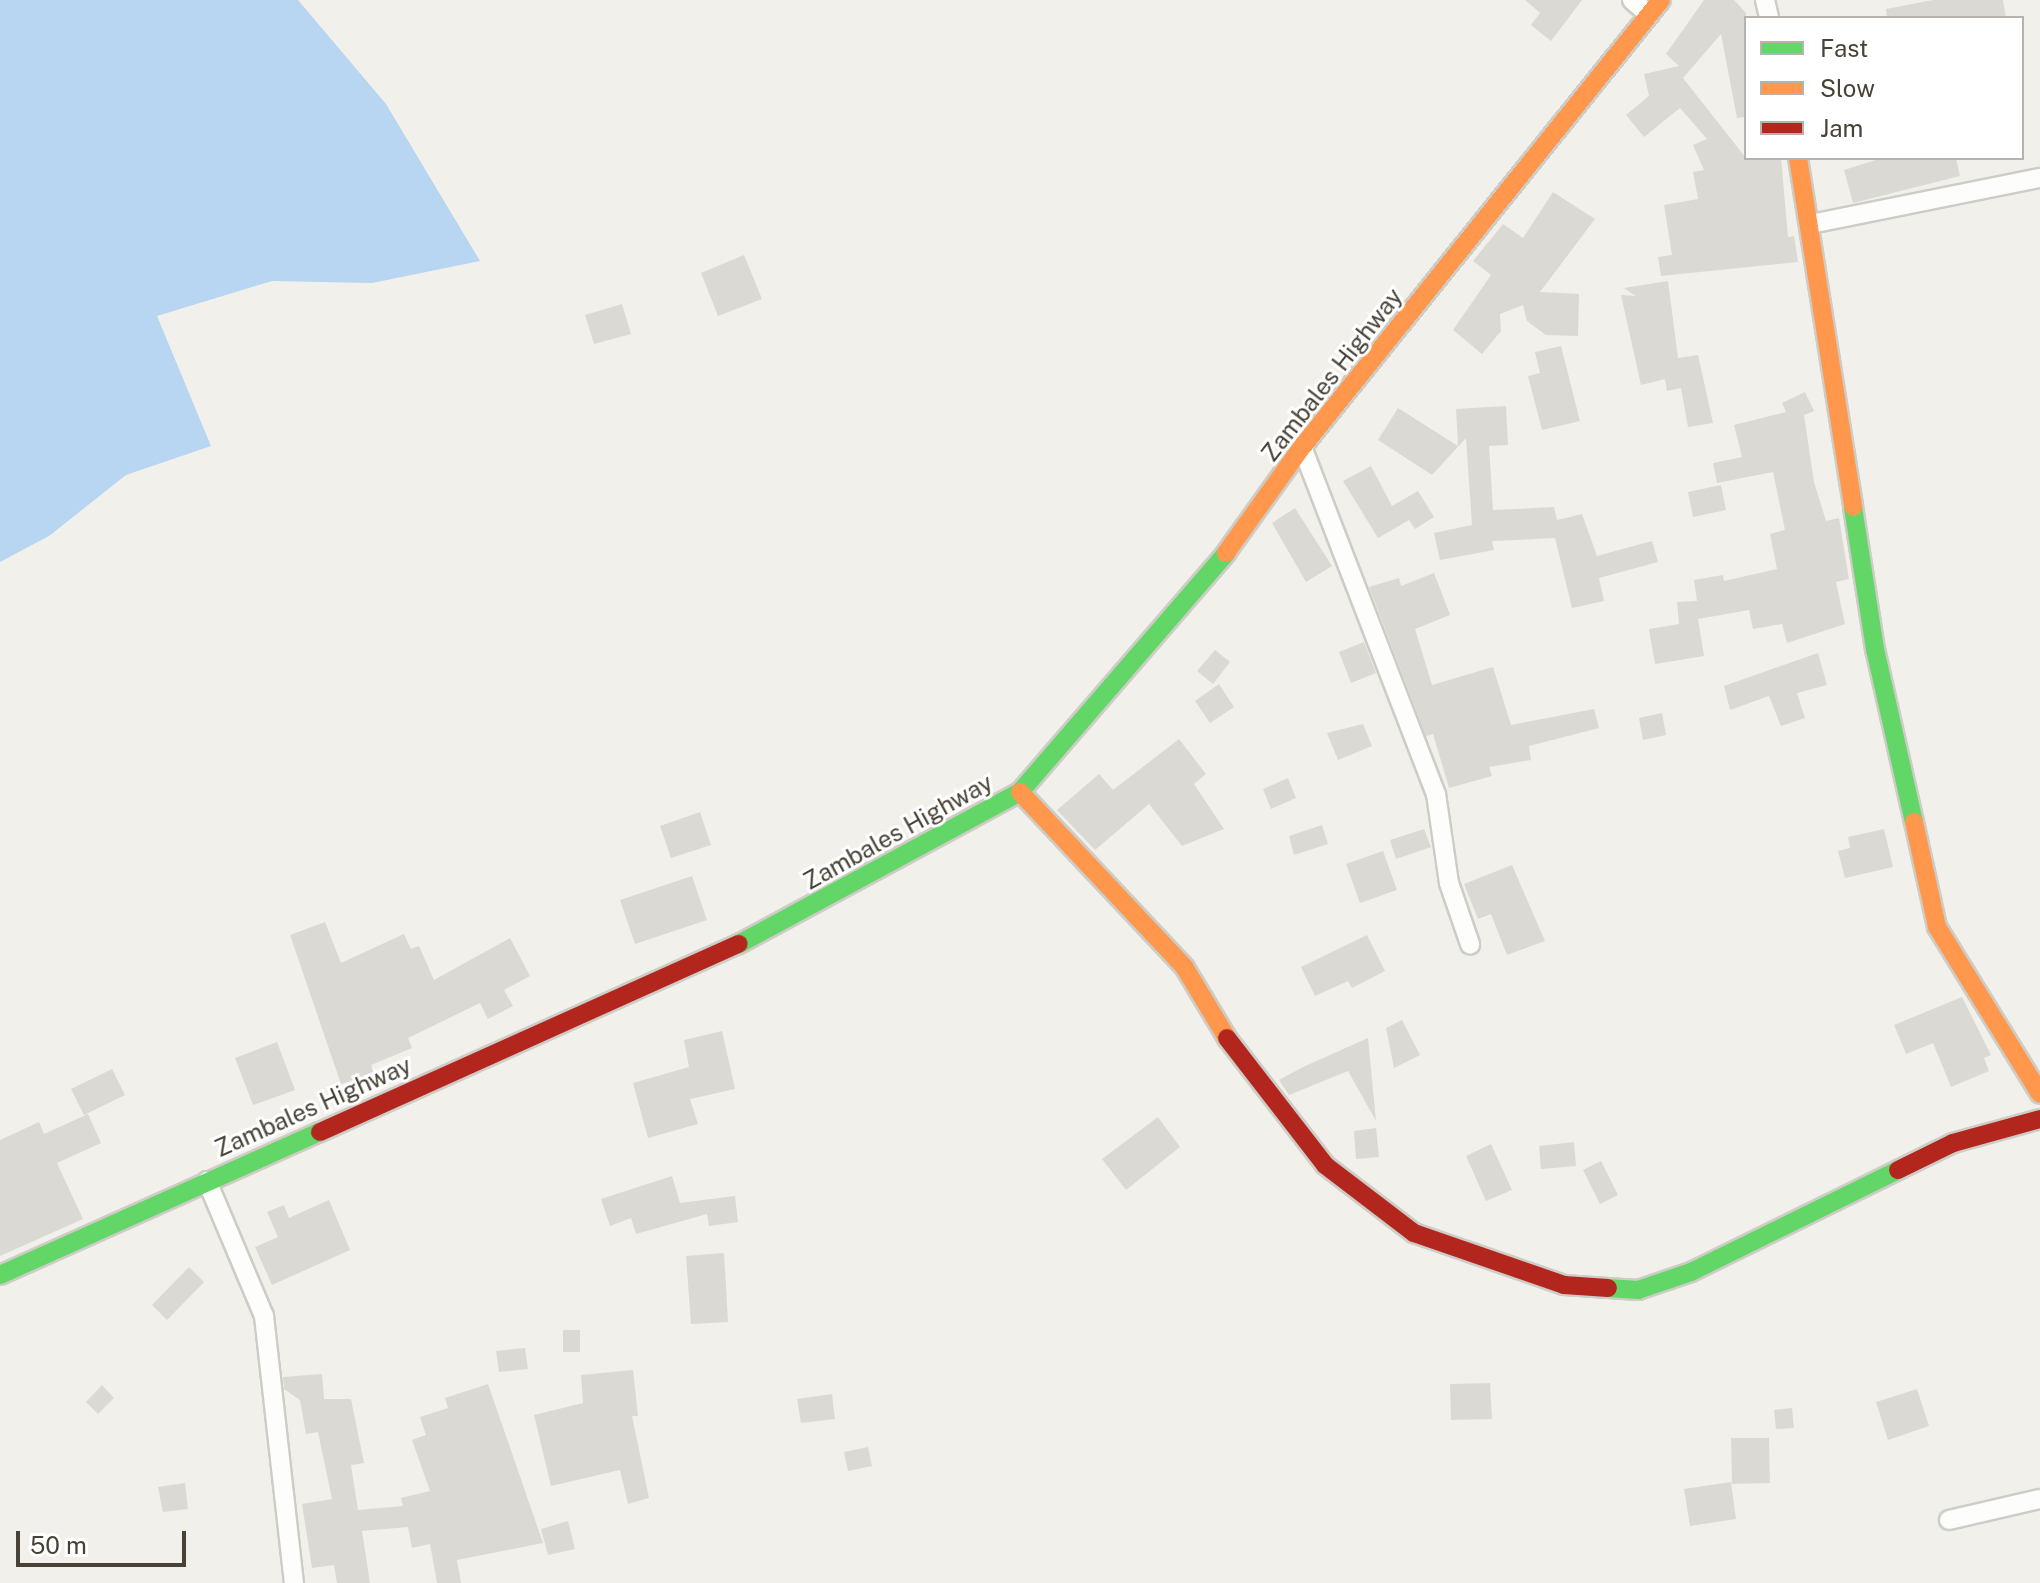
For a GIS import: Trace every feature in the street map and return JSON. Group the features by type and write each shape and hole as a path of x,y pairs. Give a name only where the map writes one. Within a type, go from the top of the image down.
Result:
{"street":[{"path":"1632,0 1656,7"},
{"name":"Zambales Highway","path":"0,1275 746,941 1020,792 1243,533 1302,447 1656,7"},
{"path":"1798,160 1811,224 1875,649 1937,927 2040,1094"},
{"path":"1811,224 2040,178"},
{"path":"1302,447 1436,794 1449,883 1470,944"},
{"path":"1020,792 1185,968 1230,1043 1325,1165 1414,1233 1564,1285 1638,1290 1691,1272 1953,1143 2040,1119"},
{"path":"207,1181 264,1316 294,1583"},
{"path":"1949,1520 2040,1499"}],"water":[{"path":"0,0 298,0 386,104 480,261 372,283 272,281 157,316 211,446 126,475 49,536 0,562"}],"building":[{"path":"1525,0 1582,0 1551,41 1531,25 1540,13"},
{"path":"1704,0 1734,0 1746,13 1744,117 1737,118 1721,34 1683,78 1744,155 1744,160 1781,160 1788,237 1794,236 1798,262 1661,276 1658,257 1672,255 1664,205 1698,199 1693,172 1704,170 1693,145 1707,139 1680,108 1644,137 1626,115 1649,96 1644,74 1679,66 1666,54"},
{"path":"1933,0 2003,0 2006,16 1887,16 1886,9"},
{"path":"1876,160 1956,160 1960,176 1853,203 1844,170"},
{"path":"1553,192 1595,219 1540,292 1579,294 1578,336 1546,335 1527,321 1523,305 1500,314 1501,331 1482,354 1453,330 1491,275 1473,261 1503,224 1523,238"},
{"path":"744,255 762,299 718,316 701,273"},
{"path":"1668,281 1678,358 1698,355 1713,423 1688,427 1681,388 1667,391 1665,379 1641,385 1621,295 1636,296 1624,288"},
{"path":"622,304 631,334 594,344 585,315"},
{"path":"1561,346 1580,421 1542,430 1528,376 1540,373 1535,352"},
{"path":"1805,392 1814,411 1804,415 1814,482 1826,521 1839,518 1849,579 1836,582 1845,624 1787,643 1782,624 1753,629 1749,610 1698,619 1704,656 1655,664 1649,629 1679,624 1677,602 1697,601 1694,580 1723,575 1724,581 1777,569 1770,534 1785,530 1773,472 1717,483 1713,463 1742,457 1734,425 1786,412 1782,403"},
{"path":"1506,406 1508,445 1489,446 1493,510 1554,507 1557,520 1582,514 1597,556 1652,541 1658,562 1599,578 1604,601 1572,608 1555,538 1492,541 1494,550 1440,560 1434,533 1472,525 1466,438 1432,475 1378,440 1398,408 1458,446 1456,409"},
{"path":"1371,466 1392,506 1418,491 1434,517 1415,529 1409,520 1378,538 1343,481"},
{"path":"1721,485 1726,510 1693,517 1688,492"},
{"path":"1295,508 1332,566 1306,582 1272,523"},
{"path":"1434,573 1450,615 1415,629 1432,685 1493,667 1511,725 1594,709 1599,728 1529,746 1531,760 1489,767 1492,776 1449,788 1433,734 1426,736 1369,587 1399,578 1401,586"},
{"path":"1364,642 1376,673 1351,683 1339,652"},
{"path":"1215,650 1230,662 1213,684 1197,671"},
{"path":"1818,653 1827,685 1797,693 1805,718 1781,726 1769,696 1730,710 1724,686"},
{"path":"1219,684 1234,707 1210,723 1195,701"},
{"path":"1662,713 1666,735 1643,740 1639,718"},
{"path":"1363,724 1372,746 1338,760 1327,733"},
{"path":"1179,739 1206,774 1194,784 1224,829 1182,846 1149,804 1095,850 1057,810 1099,774 1113,790"},
{"path":"1288,778 1296,798 1271,809 1263,789"},
{"path":"700,812 711,845 671,858 660,826"},
{"path":"1322,825 1328,844 1294,855 1289,836"},
{"path":"1424,829 1431,847 1396,859 1390,840"},
{"path":"1884,829 1893,867 1845,878 1838,851 1850,848 1848,837"},
{"path":"1383,851 1397,890 1360,903 1346,864"},
{"path":"1512,865 1545,941 1507,955 1491,914 1478,919 1464,884"},
{"path":"692,876 707,920 635,944 620,900"},
{"path":"325,922 341,963 404,934 411,949 419,946 434,980 510,938 530,976 504,990 513,1006 488,1019 480,1003 408,1038 412,1048 371,1065 374,1073 341,1084 290,935"},
{"path":"1367,935 1385,971 1352,988 1348,981 1315,996 1301,967"},
{"path":"1962,997 1991,1055 1984,1058 1989,1071 1951,1087 1933,1043 1906,1054 1894,1025"},
{"path":"1402,1020 1420,1055 1394,1068 1386,1028"},
{"path":"722,1031 735,1089 690,1099 698,1124 648,1138 633,1083 689,1067 684,1040"},
{"path":"1368,1038 1376,1121 1348,1071 1289,1095 1279,1080 1303,1067"},
{"path":"277,1042 295,1090 253,1105 235,1058"},
{"path":"112,1069 125,1095 84,1115 71,1089"},
{"path":"88,1114 101,1143 57,1163 83,1219 0,1256 0,1140 39,1122 44,1134"},
{"path":"1158,1117 1180,1147 1126,1190 1102,1159"},
{"path":"1376,1128 1379,1157 1356,1159 1354,1131"},
{"path":"1574,1142 1576,1166 1541,1169 1539,1146"},
{"path":"1491,1144 1512,1190 1486,1201 1466,1156"},
{"path":"1601,1161 1618,1195 1600,1204 1583,1170"},
{"path":"672,1176 680,1203 735,1196 738,1222 709,1226 707,1214 636,1234 631,1218 610,1226 601,1199"},
{"path":"329,1200 350,1250 272,1285 255,1247 278,1237 267,1212 284,1205 289,1218"},
{"path":"724,1253 728,1322 691,1324 686,1256"},
{"path":"189,1267 204,1282 167,1320 152,1305"},
{"path":"563,1330 580,1330 580,1352 563,1352"},
{"path":"525,1348 528,1369 499,1372 496,1351"},
{"path":"633,1370 638,1416 632,1416 649,1498 628,1504 620,1470 551,1486 534,1415 583,1403 581,1375"},
{"path":"322,1374 324,1399 351,1399 364,1463 351,1465 358,1510 403,1506 401,1498 430,1491 412,1440 426,1435 420,1417 448,1408 445,1398 488,1384 543,1543 457,1560 461,1583 437,1583 430,1544 412,1548 408,1527 362,1531 370,1583 337,1583 334,1565 312,1568 302,1504 332,1499 318,1432 306,1434 300,1400 284,1389 283,1377"},
{"path":"1490,1383 1492,1419 1451,1420 1450,1384"},
{"path":"102,1385 114,1398 98,1414 86,1402"},
{"path":"1917,1389 1929,1426 1888,1440 1876,1402"},
{"path":"832,1394 835,1419 801,1423 797,1399"},
{"path":"1792,1408 1794,1428 1776,1429 1774,1410"},
{"path":"1731,1438 1769,1438 1770,1483 1732,1484"},
{"path":"868,1447 872,1466 848,1471 844,1452"},
{"path":"1731,1482 1736,1519 1690,1526 1684,1489"},
{"path":"185,1483 188,1509 163,1512 158,1487"},
{"path":"568,1521 575,1549 548,1555 541,1529"}],"traffic: fast":[{"path":"1853,507 1875,649 1914,822"},
{"path":"739,944 1020,792 1226,553"},
{"path":"0,1275 320,1132"},
{"path":"1608,1288 1638,1290 1691,1272 1898,1170"}],"traffic: slow":[{"path":"1226,553 1302,447 1661,0"},
{"path":"1798,160 1853,507"},
{"path":"1020,792 1185,968 1227,1038"},
{"path":"1914,822 1937,927 2040,1094"}],"traffic: jam":[{"path":"320,1132 739,944"},
{"path":"1227,1038 1325,1165 1414,1233 1564,1285 1608,1288"},
{"path":"1898,1170 1953,1143 2040,1119"}]}
